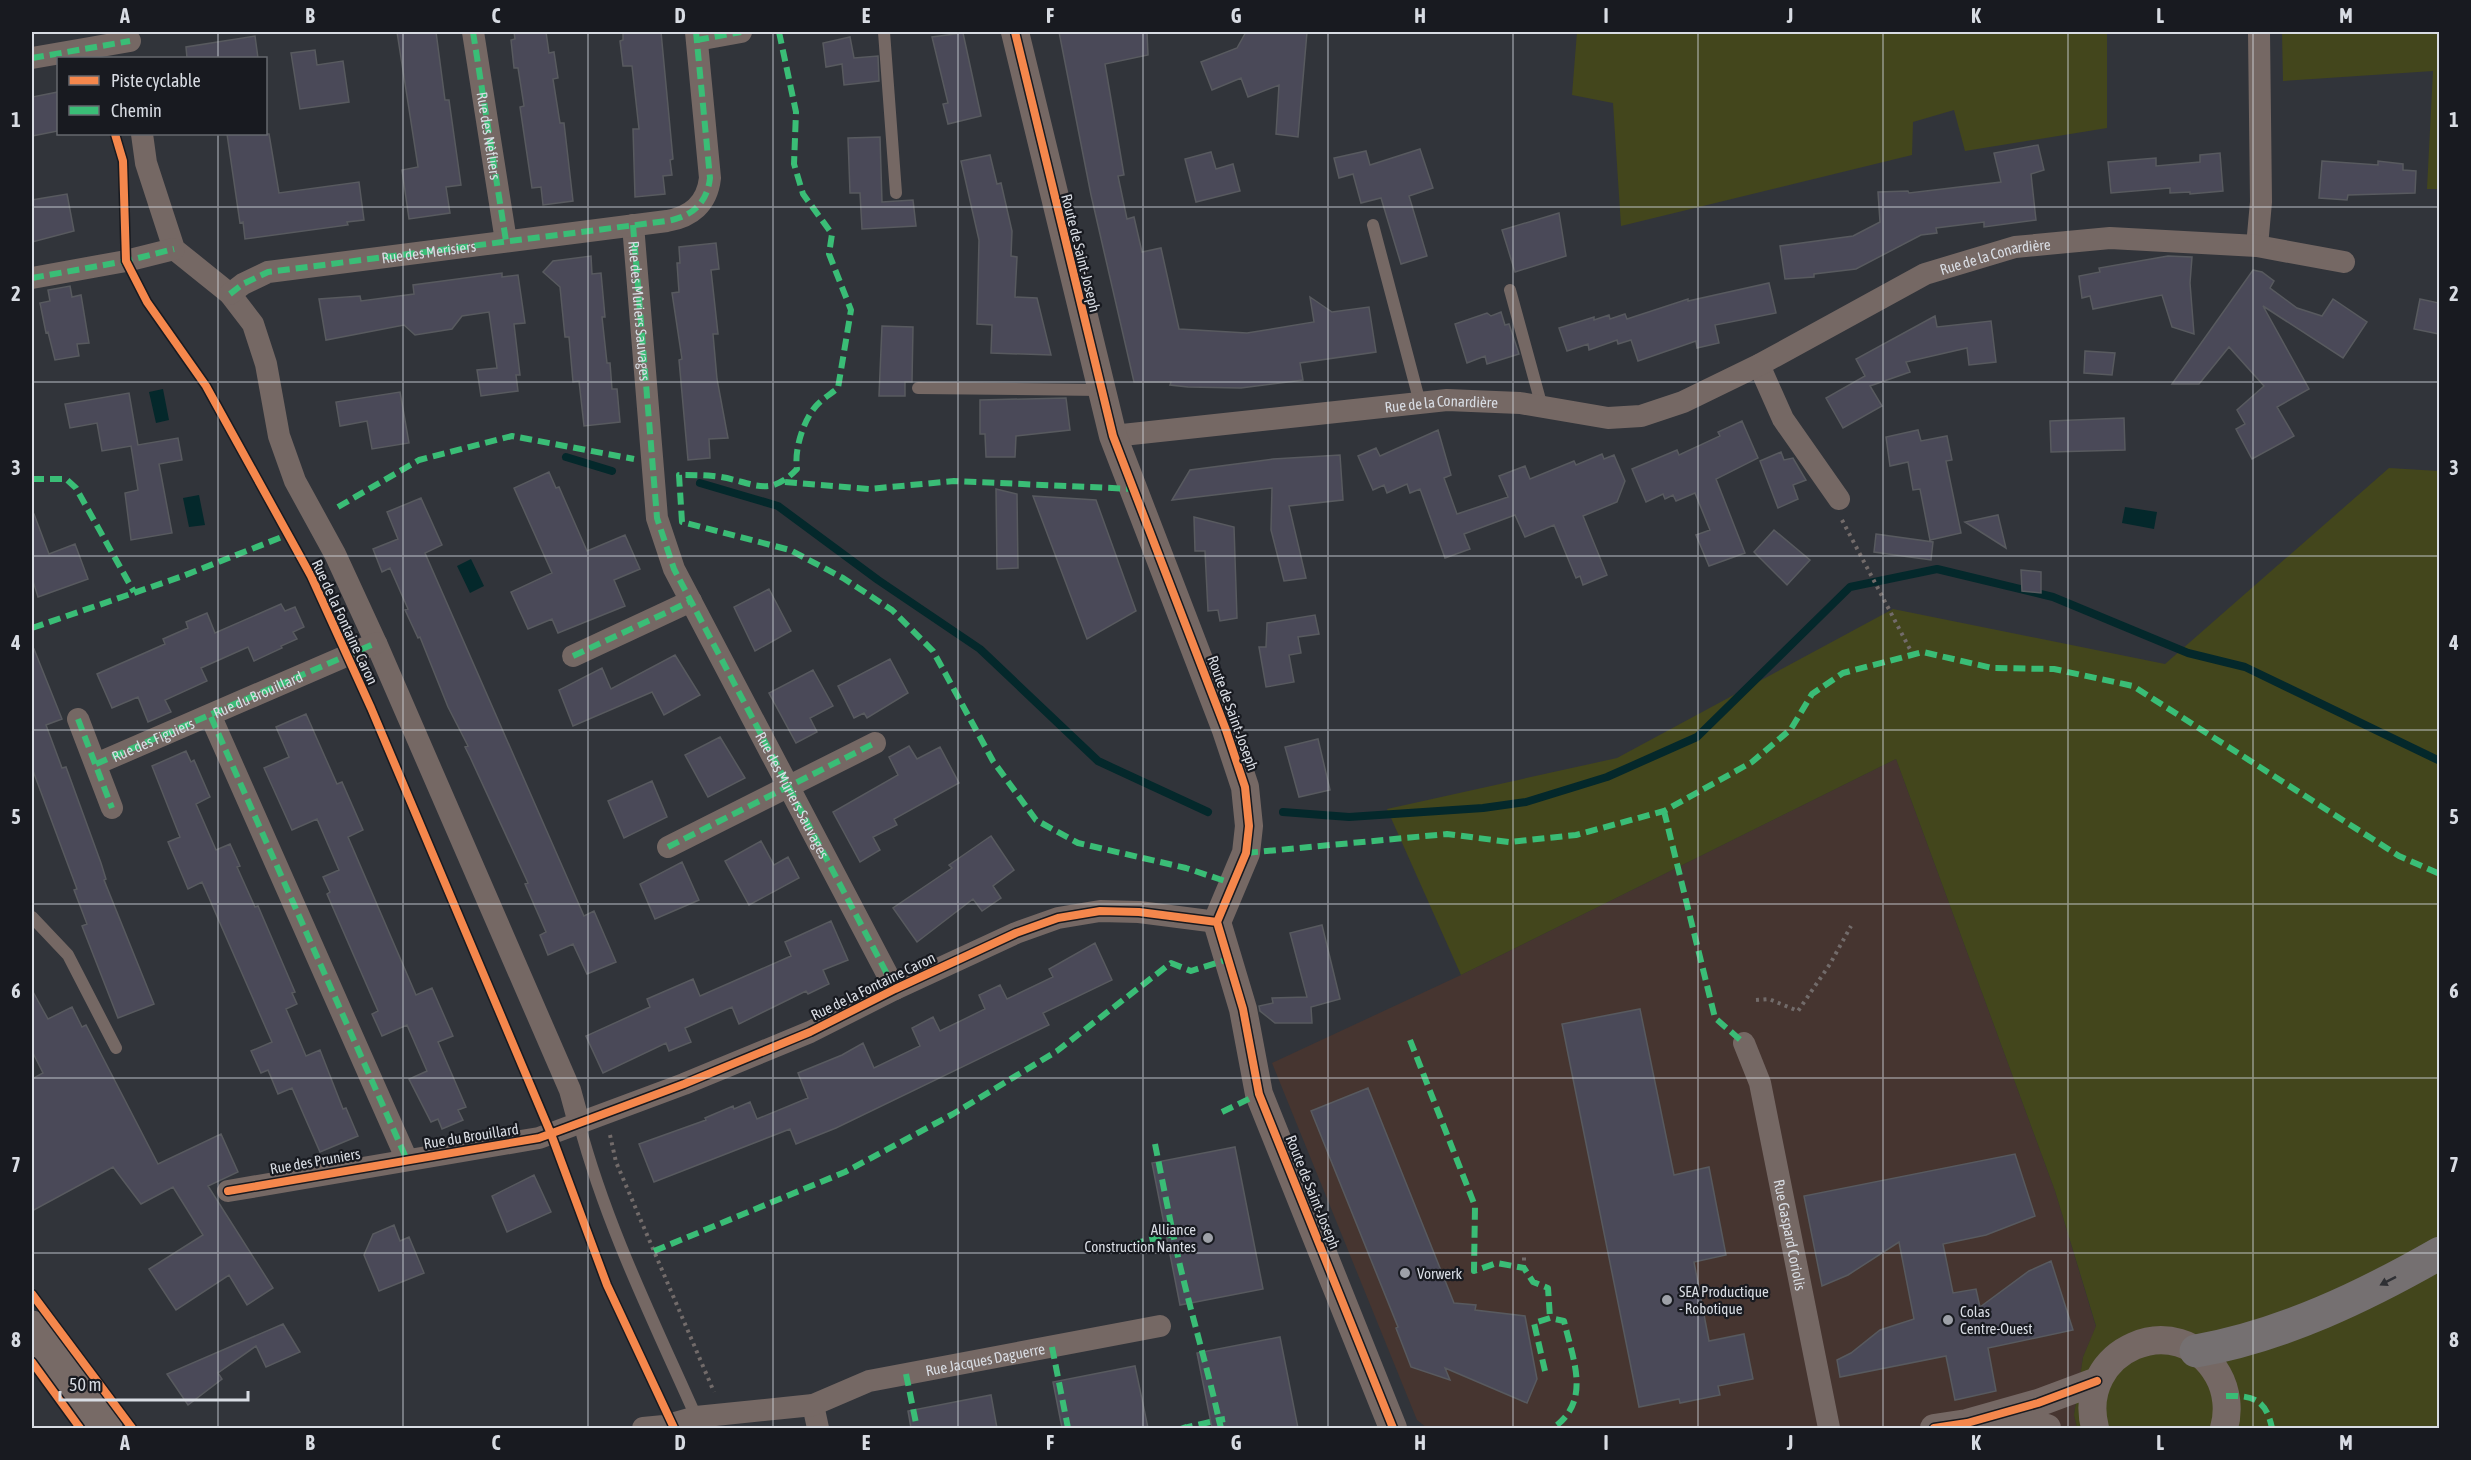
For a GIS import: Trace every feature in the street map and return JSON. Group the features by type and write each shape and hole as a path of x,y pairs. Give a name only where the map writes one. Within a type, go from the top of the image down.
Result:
{"highway":[{"path":"2196,1351 2258,1336 2312,1316 2373,1288 2439,1252"}],"main road":[{"path":"39,1320 106,1428"}],"street":[{"name":"Rue des Nèfliers","path":"473,32 506,241"},
{"path":"697,36 741,32"},
{"name":"Route de Saint-Joseph","path":"1015,32 1113,436 1226,730 1245,787 1249,826 1246,853 1217,922 1243,1009 1259,1094 1393,1428"},
{"path":"2257,246 2260,202 2259,32"},
{"name":"Rue des Mûriers Sauvages","path":"697,36 709,188 700,206 680,219 633,225 657,518 674,569 895,989"},
{"path":"32,58 130,44"},
{"path":"32,278 126,261 174,249 146,163 142,135"},
{"name":"Rue des Merisiers","path":"230,294 243,284 268,272 633,225"},
{"name":"Rue de la Conardière","path":"1113,436 1447,400 1520,403 1608,418 1641,416 1683,402 1759,365 1925,274 2015,246 2110,238 2257,246 2344,262"},
{"name":"Rue de la Fontaine Caron","path":"174,249 230,294 253,324 261,343 279,436 295,481 335,554 376,643 570,1090 579,1123"},
{"path":"1759,365 1783,419 1839,500"},
{"path":"573,656 691,601"},
{"name":"Rue du Brouillard","path":"376,643 211,717 407,1160 539,1138"},
{"name":"Rue des Figuiers","path":"96,764 211,717"},
{"name":"Rue des Figuiers","path":"78,719 112,808"},
{"path":"668,847 875,743"},
{"name":"Rue de la Fontaine Caron","path":"539,1138 606,1114 810,1032 895,989 1016,933 1058,918 1100,911 1139,912 1217,922"},
{"name":"Rue Gaspard Coriolis","path":"1744,1043 1760,1083 1829,1428"},
{"name":"Rue des Pruniers","path":"228,1191 407,1160"},
{"name":"Rue Jacques Daguerre","path":"643,1428 698,1423 723,1413 813,1405 869,1381 1160,1326"},
{"path":"2095,1428 2092,1400 2097,1381 2112,1360 2137,1344 2168,1341 2196,1351 2209,1362 2222,1381 2227,1403 2224,1428"},
{"path":"1934,1428 1967,1423 2037,1403 2097,1381"},
{"path":"813,1405 818,1428"},
{"path":"1967,1423 2031,1424 2046,1428"}],"lane":[{"path":"884,32 896,193"},
{"path":"1373,225 1420,403"},
{"path":"1510,290 1542,407"},
{"path":"918,388 1101,390"},
{"path":"32,917 68,955 116,1048"},
{"path":"579,1123 593,1173 643,1303 698,1423"}],"path":[{"path":"1839,500 1832,506 1848,528 1913,655"},
{"path":"1756,1000 1769,999 1798,1011 1830,964 1851,926"},
{"path":"606,1114 616,1162 723,1413"},
{"path":"1524,1253 1524,1268"},
{"path":"32,1294 39,1320"}],"shaded area":[{"path":"1896,759 2055,1191 2096,1327 2083,1357 2074,1415 2077,1428 1427,1428 1417,1420 1272,1063 1461,975"}],"green space":[{"path":"1577,32 2107,32 2107,128 1965,151 1954,110 1913,122 1912,155 1621,226 1613,103 1572,95"},
{"path":"2282,32 2439,32 2439,189 2427,189 2433,71 2283,81"},
{"path":"2389,468 2439,471 2439,1428 2077,1428 2074,1415 2083,1357 2096,1326 2055,1191 1896,759 1461,975 1387,809 1617,758 1893,609 2165,664"}],"water":[{"path":"163,389 169,420 156,423 149,392"},
{"path":"199,495 205,525 189,527 183,498"},
{"path":"2125,507 2157,512 2154,529 2122,523"},
{"path":"471,559 484,586 470,593 457,566"}],"building":[{"path":"397,32 436,32 445,100 449,100 461,185 446,187 450,213 409,219 402,170 418,167"},
{"path":"514,32 546,32 549,53 554,52 558,78 553,79 560,123 564,123 573,201 543,205 541,187 532,188 520,107 524,106 518,68 514,68 511,40 515,39"},
{"path":"623,32 661,32 673,159 670,160 672,175 663,176 665,194 635,197 633,129 639,129 632,66 623,66 620,41 623,40"},
{"path":"1059,32 1147,32 1148,55 1105,64 1124,175 1118,176 1127,219 1134,217 1142,252 1161,248 1179,329 1247,333 1314,322 1310,297 1332,312 1369,307 1376,352 1300,363 1303,380 1241,388 1188,387 1170,385 1171,382 1134,382 1091,195"},
{"path":"1246,32 1307,32 1298,137 1276,134 1279,85 1248,97 1241,78 1212,90 1201,62 1237,48"},
{"path":"963,33 981,116 948,124 943,104 948,103 932,37"},
{"path":"255,36 258,57 187,57 186,47"},
{"path":"850,37 854,58 878,56 879,81 844,85 842,64 826,67 823,43"},
{"path":"315,50 317,65 343,61 349,102 300,109 291,53"},
{"path":"57,92 57,131 32,136 32,97"},
{"path":"269,134 279,193 359,182 364,220 347,222 348,225 245,239 243,222 240,223 227,135"},
{"path":"880,137 882,202 913,200 916,226 862,229 860,193 850,193 848,138"},
{"path":"2038,145 2044,170 2031,174 2036,220 1984,227 1984,222 1936,228 1937,233 1921,235 1856,269 1814,274 1814,277 1785,279 1780,246 1853,236 1880,222 1878,192 1908,191 1909,193 2001,182 1994,153"},
{"path":"1420,149 1433,188 1409,196 1427,256 1401,264 1381,198 1361,203 1353,174 1339,178 1334,158 1366,151 1370,165"},
{"path":"1211,152 1216,169 1233,164 1240,191 1196,202 1185,159"},
{"path":"2220,153 2223,191 2170,193 2170,188 2111,193 2108,162 2156,158 2156,166 2200,162 2200,155"},
{"path":"990,155 997,184 1001,183 1012,231 1011,256 1017,257 1015,297 1037,298 1051,355 991,353 992,325 977,324 979,240 961,161"},
{"path":"2322,161 2378,165 2378,161 2403,164 2403,170 2416,171 2415,193 2348,195 2347,200 2319,198"},
{"path":"67,194 74,231 32,242 32,200"},
{"path":"1559,213 1566,256 1515,272 1502,230"},
{"path":"716,243 719,269 711,270 718,334 713,334 717,379 728,438 709,439 710,458 688,460 679,360 682,359 672,293 679,292 677,263 680,263 679,247"},
{"path":"591,256 592,274 601,273 605,317 602,317 607,363 610,363 612,389 617,389 620,422 584,426 579,381 573,382 569,337 565,337 560,287 543,272 553,261"},
{"path":"2168,256 2192,257 2190,283 2194,334 2172,327 2162,295 2093,309 2090,296 2082,298 2079,276 2100,272 2099,268"},
{"path":"2253,270 2262,272 2274,281 2270,288 2297,308 2322,316 2333,299 2367,322 2343,358 2263,306 2309,389 2277,407 2294,436 2252,459 2236,429 2245,424 2237,410 2264,386 2229,347 2199,384 2172,384"},
{"path":"502,273 502,277 518,275 525,323 514,324 520,375 516,375 518,391 481,396 477,370 497,368 489,312 462,316 452,329 415,335 404,325 326,340 319,299 360,296 361,301 414,294 413,285"},
{"path":"1769,283 1776,313 1715,325 1719,343 1697,348 1696,341 1638,361 1631,340 1618,344 1617,340 1589,350 1588,344 1567,351 1559,328 1594,317 1594,320 1609,315 1610,319 1625,314 1627,319 1688,299 1688,301"},
{"path":"70,286 72,297 81,295 89,343 77,344 79,356 55,360 48,332 46,333 40,303 50,301 48,290"},
{"path":"2420,299 2439,303 2439,334 2414,329"},
{"path":"1501,312 1505,325 1509,324 1519,354 1487,364 1485,356 1467,363 1455,324 1487,313 1491,316"},
{"path":"1935,316 1937,327 1991,321 1996,362 1969,365 1967,348 1906,362 1910,372 1870,386 1882,406 1843,428 1826,398 1865,376 1856,359"},
{"path":"882,326 913,327 912,382 905,382 905,396 879,396"},
{"path":"2085,351 2115,353 2112,375 2084,373"},
{"path":"400,392 409,443 372,449 367,421 340,426 336,402"},
{"path":"129,393 138,445 178,438 182,460 159,464 172,533 131,540 125,493 138,490 131,446 102,451 97,423 70,428 65,404"},
{"path":"1066,398 1070,430 1016,436 1015,457 986,457 985,434 980,434 980,400"},
{"path":"2124,418 2125,450 2051,452 2050,421"},
{"path":"1742,421 1758,458 1716,479 1745,553 1709,566 1696,535 1710,530 1695,493 1676,501 1673,495 1665,499 1663,494 1646,502 1632,469 1677,450 1679,455 1720,436 1718,432"},
{"path":"1438,430 1451,475 1444,478 1457,514 1508,497 1499,476 1525,466 1530,479 1574,461 1576,465 1602,454 1604,459 1614,455 1625,481 1617,502 1583,516 1607,575 1583,585 1580,576 1576,578 1554,525 1525,537 1515,515 1464,534 1470,549 1445,558 1420,489 1410,493 1407,484 1387,493 1384,485 1373,490 1358,456 1376,448 1380,456"},
{"path":"1918,430 1921,441 1947,436 1952,460 1946,461 1961,533 1930,540 1920,489 1913,490 1908,462 1890,466 1886,437"},
{"path":"1781,452 1784,460 1793,458 1806,480 1793,485 1798,499 1778,508 1760,461"},
{"path":"1340,455 1343,500 1289,506 1306,578 1284,581 1271,530 1272,488 1172,500 1190,470 1273,459"},
{"path":"549,472 556,488 559,487 587,551 625,535 640,569 614,580 625,606 558,633 552,619 528,629 511,592 552,573 514,488"},
{"path":"996,489 1017,494 1018,568 997,569"},
{"path":"1033,496 1096,500 1136,611 1087,639"},
{"path":"421,498 442,545 425,553 584,916 594,911 616,962 587,974 573,944 548,955 540,935 546,932 525,884 528,883 465,747 468,746 448,707 420,637 418,638 405,610 408,609 390,568 382,572 373,549 398,539 387,512"},
{"path":"32,514 34,514 49,554 75,544 88,579 38,597 32,578"},
{"path":"1998,515 2006,548 1965,522"},
{"path":"1194,517 1234,527 1237,618 1220,621 1218,610 1208,611 1205,551 1195,551"},
{"path":"1774,530 1810,560 1787,585 1754,552"},
{"path":"1876,534 1933,542 1931,560 1874,552"},
{"path":"2021,570 2041,572 2041,593 2022,591"},
{"path":"769,589 791,631 755,651 734,607"},
{"path":"281,604 285,611 295,607 304,627 293,632 297,639 254,661 248,647 201,668 207,681 165,700 171,712 148,722 138,697 112,708 97,674 165,644 163,639 188,628 186,622 207,613 215,633"},
{"path":"1315,615 1319,634 1298,637 1301,653 1289,655 1294,682 1266,687 1259,647 1266,647 1267,623"},
{"path":"34,649 62,719 46,725 62,768 66,767 101,863 106,879 104,880 154,1004 118,1018 82,926 87,924 74,890 77,889 32,768 32,650"},
{"path":"675,655 700,695 664,715 652,692 573,726 559,690 602,668 611,689"},
{"path":"890,659 908,693 867,718 864,713 854,718 838,686"},
{"path":"813,670 833,706 810,718 817,732 796,743 769,693"},
{"path":"306,714 337,784 342,782 363,830 348,837 416,995 432,988 453,1036 438,1042 466,1107 458,1110 463,1120 442,1129 438,1119 431,1122 409,1079 427,1071 407,1025 382,1036 372,1014 378,1011 327,894 330,892 323,877 339,870 317,819 292,830 264,768 289,757 276,727"},
{"path":"720,737 745,778 708,797 685,755"},
{"path":"1318,739 1330,790 1299,797 1285,747"},
{"path":"909,746 917,759 940,747 959,783 894,819 897,825 873,837 880,850 860,862 833,812 898,775 889,757"},
{"path":"186,751 191,762 194,760 210,797 196,804 216,850 230,844 240,866 237,867 255,907 258,906 295,992 292,993 297,1004 286,1009 306,1056 320,1050 343,1109 346,1108 358,1136 320,1152 292,1088 278,1094 268,1070 261,1073 251,1051 272,1042 202,882 188,889 168,842 180,837 152,766"},
{"path":"652,781 667,817 624,838 608,801"},
{"path":"991,836 1014,870 993,886 1001,898 982,911 973,899 917,942 893,908 952,868 949,865"},
{"path":"761,841 774,865 788,857 799,878 749,905 725,861"},
{"path":"682,862 699,900 655,919 640,884"},
{"path":"831,921 848,960 823,970 829,984 808,994 806,991 739,1024 732,1007 685,1028 691,1042 669,1051 666,1043 603,1073 586,1036 650,1007 647,999 693,979 700,996 791,956 785,942"},
{"path":"1322,925 1340,999 1311,1007 1312,1023 1275,1023 1260,1011 1259,1006 1273,1003 1272,998 1307,997 1290,933"},
{"path":"1095,943 1112,980 1043,1013 1049,1025 836,1128 796,1144 790,1129 654,1182 639,1144 706,1120 705,1118 733,1106 734,1109 750,1102 757,1119 808,1098 798,1073 842,1055 863,1043 874,1068 920,1046 912,1028 933,1017 940,1031 985,1009 979,995 1000,985 1007,999 1053,977 1049,969"},
{"path":"32,990 48,1019 72,1007 82,1027 86,1025 158,1164 221,1134 238,1172 208,1186 273,1288 247,1305 229,1275 176,1310 149,1269 203,1235 173,1187 141,1204 113,1167 32,1211 32,1079 43,1073 32,1051"},
{"path":"1640,1009 1674,1175 1709,1167 1726,1255 1694,1262 1709,1341 1744,1334 1753,1379 1718,1386 1720,1395 1680,1403 1679,1399 1639,1407 1562,1024"},
{"path":"1368,1088 1454,1303 1476,1305 1475,1310 1525,1316 1537,1379 1527,1403 1445,1368 1450,1380 1411,1367 1396,1328 1398,1327 1311,1111"},
{"path":"1235,1147 1263,1289 1180,1305 1152,1163"},
{"path":"2015,1154 2035,1216 1986,1235 1943,1244 1953,1293 1976,1289 1980,1307 2029,1271 2051,1261 2073,1330 1988,1348 1996,1391 1955,1400 1946,1356 1840,1377 1837,1360 1851,1353 1880,1330 1914,1319 1899,1242 1848,1275 1822,1286 1804,1196"},
{"path":"534,1175 551,1212 507,1232 492,1196"},
{"path":"394,1225 400,1241 409,1237 424,1273 379,1291 364,1255 373,1234"},
{"path":"283,1324 300,1352 266,1367 256,1346 218,1373 222,1379 188,1405 167,1374"},
{"path":"1280,1337 1298,1428 1212,1428 1197,1353"},
{"path":"1135,1366 1148,1428 1062,1428 1053,1382"},
{"path":"991,1395 997,1428 911,1428 908,1411"}],"waterway":[{"path":"566,457 612,471"},
{"path":"700,483 778,506 878,580 980,649 1098,761 1208,812"},
{"path":"1283,812 1349,817 1483,808 1526,802 1607,777 1697,737 1850,587 1937,569 2053,597 2188,653 2245,667 2440,761"}],"marked path":[{"path":"473,32 506,241"},
{"path":"230,294 243,284 268,272 667,221 683,216 701,202 710,178 696,32"},
{"path":"697,40 741,32"},
{"path":"779,32 796,112 794,164 803,194 832,234 829,254 851,310 838,388 818,403 811,412 798,445 797,469 786,479 776,484 757,486 713,476 679,475 682,522 790,550 843,578 892,610 933,651 993,761 1036,820 1078,843 1186,868 1234,884"},
{"path":"32,58 130,41"},
{"path":"633,225 657,518 674,569 895,989"},
{"path":"32,278 126,261 174,249"},
{"path":"338,507 419,460 512,436 634,459"},
{"path":"32,479 66,479 76,488 134,592"},
{"path":"785,482 869,489 954,481 1134,489"},
{"path":"32,628 183,576 287,535"},
{"path":"573,656 691,601"},
{"path":"96,764 376,643"},
{"path":"1246,853 1447,834 1509,842 1576,835 1664,811 1752,762 1791,729 1812,694 1843,673 1923,652 1992,668 2054,669 2133,686 2399,856 2440,874"},
{"path":"211,717 407,1160"},
{"path":"78,719 112,808"},
{"path":"668,847 875,743"},
{"path":"1664,811 1715,1018 1744,1043"},
{"path":"654,1251 845,1172 953,1114 1057,1051 1171,963 1191,971 1229,959"},
{"path":"1410,1040 1475,1206 1474,1271 1497,1263 1524,1268 1533,1282 1548,1288 1550,1318"},
{"path":"1222,1112 1259,1094"},
{"path":"1155,1144 1173,1234 1180,1232"},
{"path":"1132,1244 1173,1234 1219,1420 1225,1419"},
{"path":"1545,1371 1534,1323 1550,1318 1564,1321 1575,1365 1576,1393 1565,1417 1553,1428"},
{"path":"1052,1347 1068,1428"},
{"path":"906,1374 917,1428"},
{"path":"2226,1396 2251,1398 2257,1401 2266,1411 2272,1428"},
{"path":"1183,1425 1184,1428 1219,1420 1221,1428"}],"cycle path":[{"path":"1015,32 1113,436 1226,730 1245,787 1249,826 1246,853 1217,922 1243,1009 1259,1094 1393,1428"},
{"path":"115,135 123,161 126,261 147,302 206,386 311,576 371,708 551,1134 607,1285 674,1428"},
{"path":"228,1191 539,1138 684,1084 810,1032 895,989 1016,933 1058,918 1100,911 1139,912 1217,922"},
{"path":"32,1294 132,1428"},
{"path":"32,1362 80,1428"},
{"path":"1934,1428 1967,1423 2038,1403 2097,1381"}],"place":[{"name":"Alliance Construction Nantes","path":"1208,1238"},
{"name":"Vorwerk","path":"1405,1273"},
{"name":"SEA Productique - Robotique","path":"1667,1300"},
{"name":"Colas Centre-Ouest","path":"1948,1320"}]}
